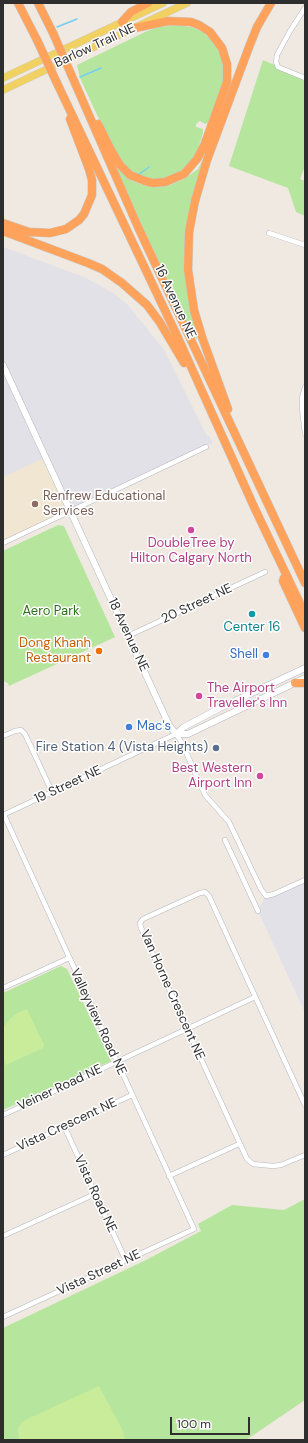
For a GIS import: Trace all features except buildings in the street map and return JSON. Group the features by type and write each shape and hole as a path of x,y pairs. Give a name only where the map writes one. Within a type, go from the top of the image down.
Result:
{"highway":[{"name":"16 Avenue NE","path":"38,3 53,33 138,227 305,583"},
{"path":"122,22 131,12 148,3"},
{"path":"234,431 229,410 206,350 194,310 188,270 189,232 194,201 207,160 249,47 257,28 271,3"},
{"name":"16 Avenue NE","path":"18,4 132,239 305,614"},
{"path":"83,101 92,110 111,150 120,165 130,175 137,179 152,183 171,180 184,174 197,159 204,146 227,82 227,64 222,48 210,32 191,22 168,21 135,28"},
{"path":"3,222 29,232 50,233 66,229 79,220 84,214 92,195 92,180 70,123 68,109"},
{"path":"3,231 88,263 132,290 147,305 159,321 204,395"},
{"path":"284,569 283,581 305,628"},
{"path":"295,683 305,683"}],"main road":[{"name":"Barlow Trail NE","path":"3,78 163,3"},
{"name":"Barlow Trail NE","path":"3,90 187,3"}],"street":[{"path":"305,8 290,31 276,62 278,67 305,78"},
{"path":"269,233 305,245"},
{"name":"18 Avenue NE","path":"3,365 169,725 182,743 205,795 229,822 261,889 266,896 305,880"},
{"path":"305,387 302,398 302,408 305,434"},
{"path":"3,543 206,447"},
{"name":"20 Street NE","path":"128,636 265,572"},
{"name":"19 Street NE","path":"3,815 176,734 184,727 220,708 305,668"},
{"name":"19 Street NE","path":"176,734 188,734 305,678"},
{"path":"3,736 15,730 21,730 25,734 52,792"},
{"name":"Valleyview Road NE","path":"3,815 194,1229"},
{"path":"225,840 258,911"},
{"name":"Van Horne Crescent NE","path":"305,1105 209,896 202,892 143,919 140,925 247,1159 253,1164 272,1166 281,1165 305,1155"},
{"path":"3,988 69,958"},
{"name":"Veiner Road NE","path":"3,1115 255,997"},
{"name":"Vista Crescent NE","path":"3,1155 132,1095"},
{"name":"Vista Road NE","path":"64,1126 126,1261"},
{"path":"170,1176 239,1144"},
{"path":"3,1236 95,1194"},
{"name":"Vista Street NE","path":"3,1317 194,1229"}],"shaded area":[{"path":"3,247 86,278 115,294 128,305 165,351 207,436 209,436 213,443 3,543"},
{"name":"Renfrew Educational Services","path":"46,457 70,511 3,543 3,477"},
{"path":"305,880 305,1013 258,911 266,896"}],"green space":[{"path":"179,25 196,28 215,43 223,62 224,83 208,123 205,124 200,121 196,124 196,127 203,129 197,152 179,173 156,180 138,176 125,167 104,130 80,78 77,65 145,32 158,27"},
{"path":"263,60 305,78 305,166 300,179 305,181 305,216 296,212 288,188 229,166"},
{"path":"208,150 185,238 198,338 196,339 117,170 118,169 132,181 143,185 156,187 170,185 184,179 198,169"},
{"name":"Aero Park","path":"58,525 64,526 115,637 9,686 8,683 3,681 3,551"},
{"path":"61,966 67,969 111,1061 3,1110 3,993"},
{"path":"27,1009 44,1045 43,1048 6,1065 3,1057 3,1028 17,1013"},
{"path":"305,1199 305,1400 246,1440 3,1440 3,1328 144,1261 201,1231 198,1224 232,1205 284,1210"},
{"path":"99,1386 123,1431 125,1440 19,1440 19,1426 25,1420"}],"waterway":[{"path":"57,27 77,19"},
{"path":"80,77 101,68"},
{"path":"138,175 149,167"}],"place":[{"name":"Renfrew Educational Services","path":"35,504"},
{"name":"DoubleTree by Hilton Calgary North","path":"191,530"},
{"name":"Center 16","path":"252,614"},
{"name":"Dong Khanh Restaurant","path":"99,651"},
{"name":"Shell","path":"266,655"},
{"name":"The Airport Traveller's Inn","path":"199,696"},
{"name":"Mac's","path":"129,727"},
{"name":"Fire Station 4 (Vista Heights)","path":"216,748"},
{"name":"Best Western Airport Inn","path":"260,776"}]}
